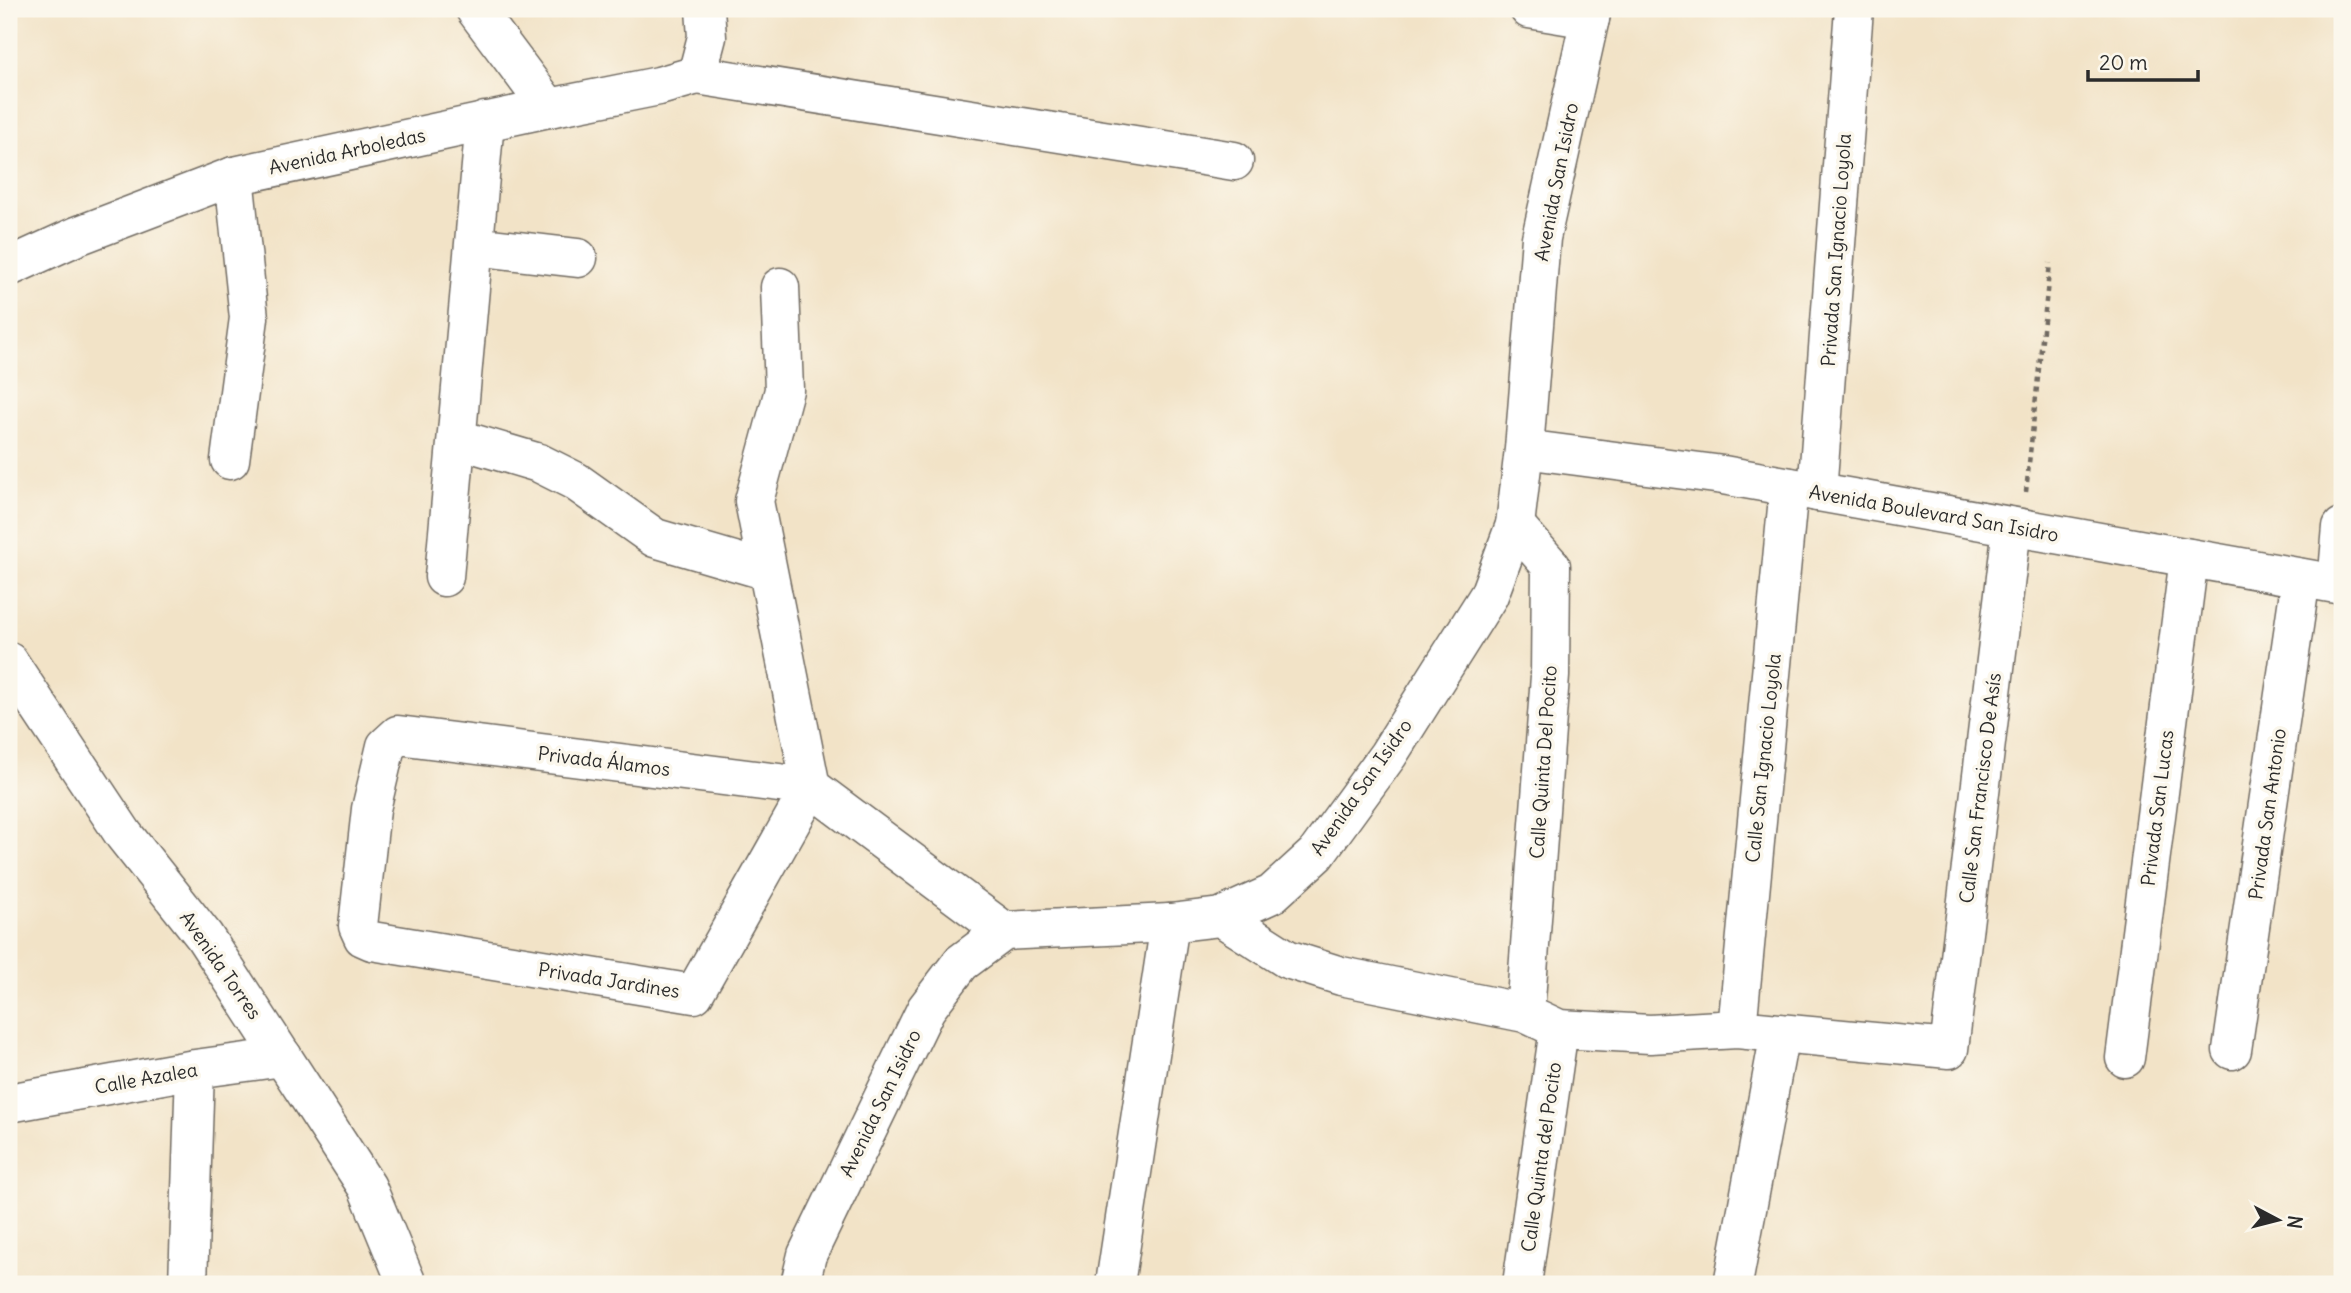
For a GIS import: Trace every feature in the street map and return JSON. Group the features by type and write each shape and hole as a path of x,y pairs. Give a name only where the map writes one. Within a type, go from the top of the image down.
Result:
{"street":[{"path":"475,9 549,108"},
{"path":"705,9 708,37 697,75 1234,161"},
{"path":"1529,9 1591,14"},
{"name":"Privada San Ignacio Loyola","path":"1803,490 1854,9"},
{"name":"Avenida San Isidro","path":"800,1284 807,1255 926,1009 961,963 1004,931 1170,923 1221,917 1272,894 1316,854 1388,755 1489,595 1515,525 1524,449 1541,238 1591,14"},
{"name":"Avenida Arboledas","path":"9,267 77,236 234,176 659,86 697,75"},
{"path":"444,577 485,121"},
{"path":"230,460 249,318 234,176"},
{"path":"474,246 578,258"},
{"path":"780,287 784,390 754,501 811,787 1004,931"},
{"path":"458,439 539,463 575,481 655,538 768,571"},
{"name":"Avenida Boulevard San Isidro","path":"1524,449 1723,475 2327,582"},
{"name":"Calle San Ignacio Loyola","path":"1737,1029 1803,490"},
{"name":"Calle Quinta Del Pocito","path":"1515,525 1551,566 1550,676 1525,1013"},
{"name":"Calle San Francisco De Asís","path":"1780,1033 1949,1049 2017,527"},
{"name":"Privada San Antonio","path":"2232,1050 2327,582 2342,527"},
{"name":"Privada San Lucas","path":"2125,1058 2189,558"},
{"name":"Avenida Torres","path":"9,662 124,835 204,936 367,1187 407,1284"},
{"name":"Privada Álamos","path":"372,941 363,937 358,926 371,809 386,746 398,734 811,787"},
{"name":"Privada Jardines","path":"372,941 694,994 811,787"},
{"path":"1221,917 1287,958 1341,976 1525,1013 1559,1029 1650,1034 1737,1029 1780,1033 1733,1284"},
{"path":"1115,1284 1170,923"},
{"name":"Calle Quinta del Pocito","path":"1522,1284 1559,1029"},
{"name":"Calle Azalea","path":"9,1103 195,1069 283,1057"},
{"path":"188,1284 195,1069"}],"path":[{"path":"2017,527 2050,264"}]}
